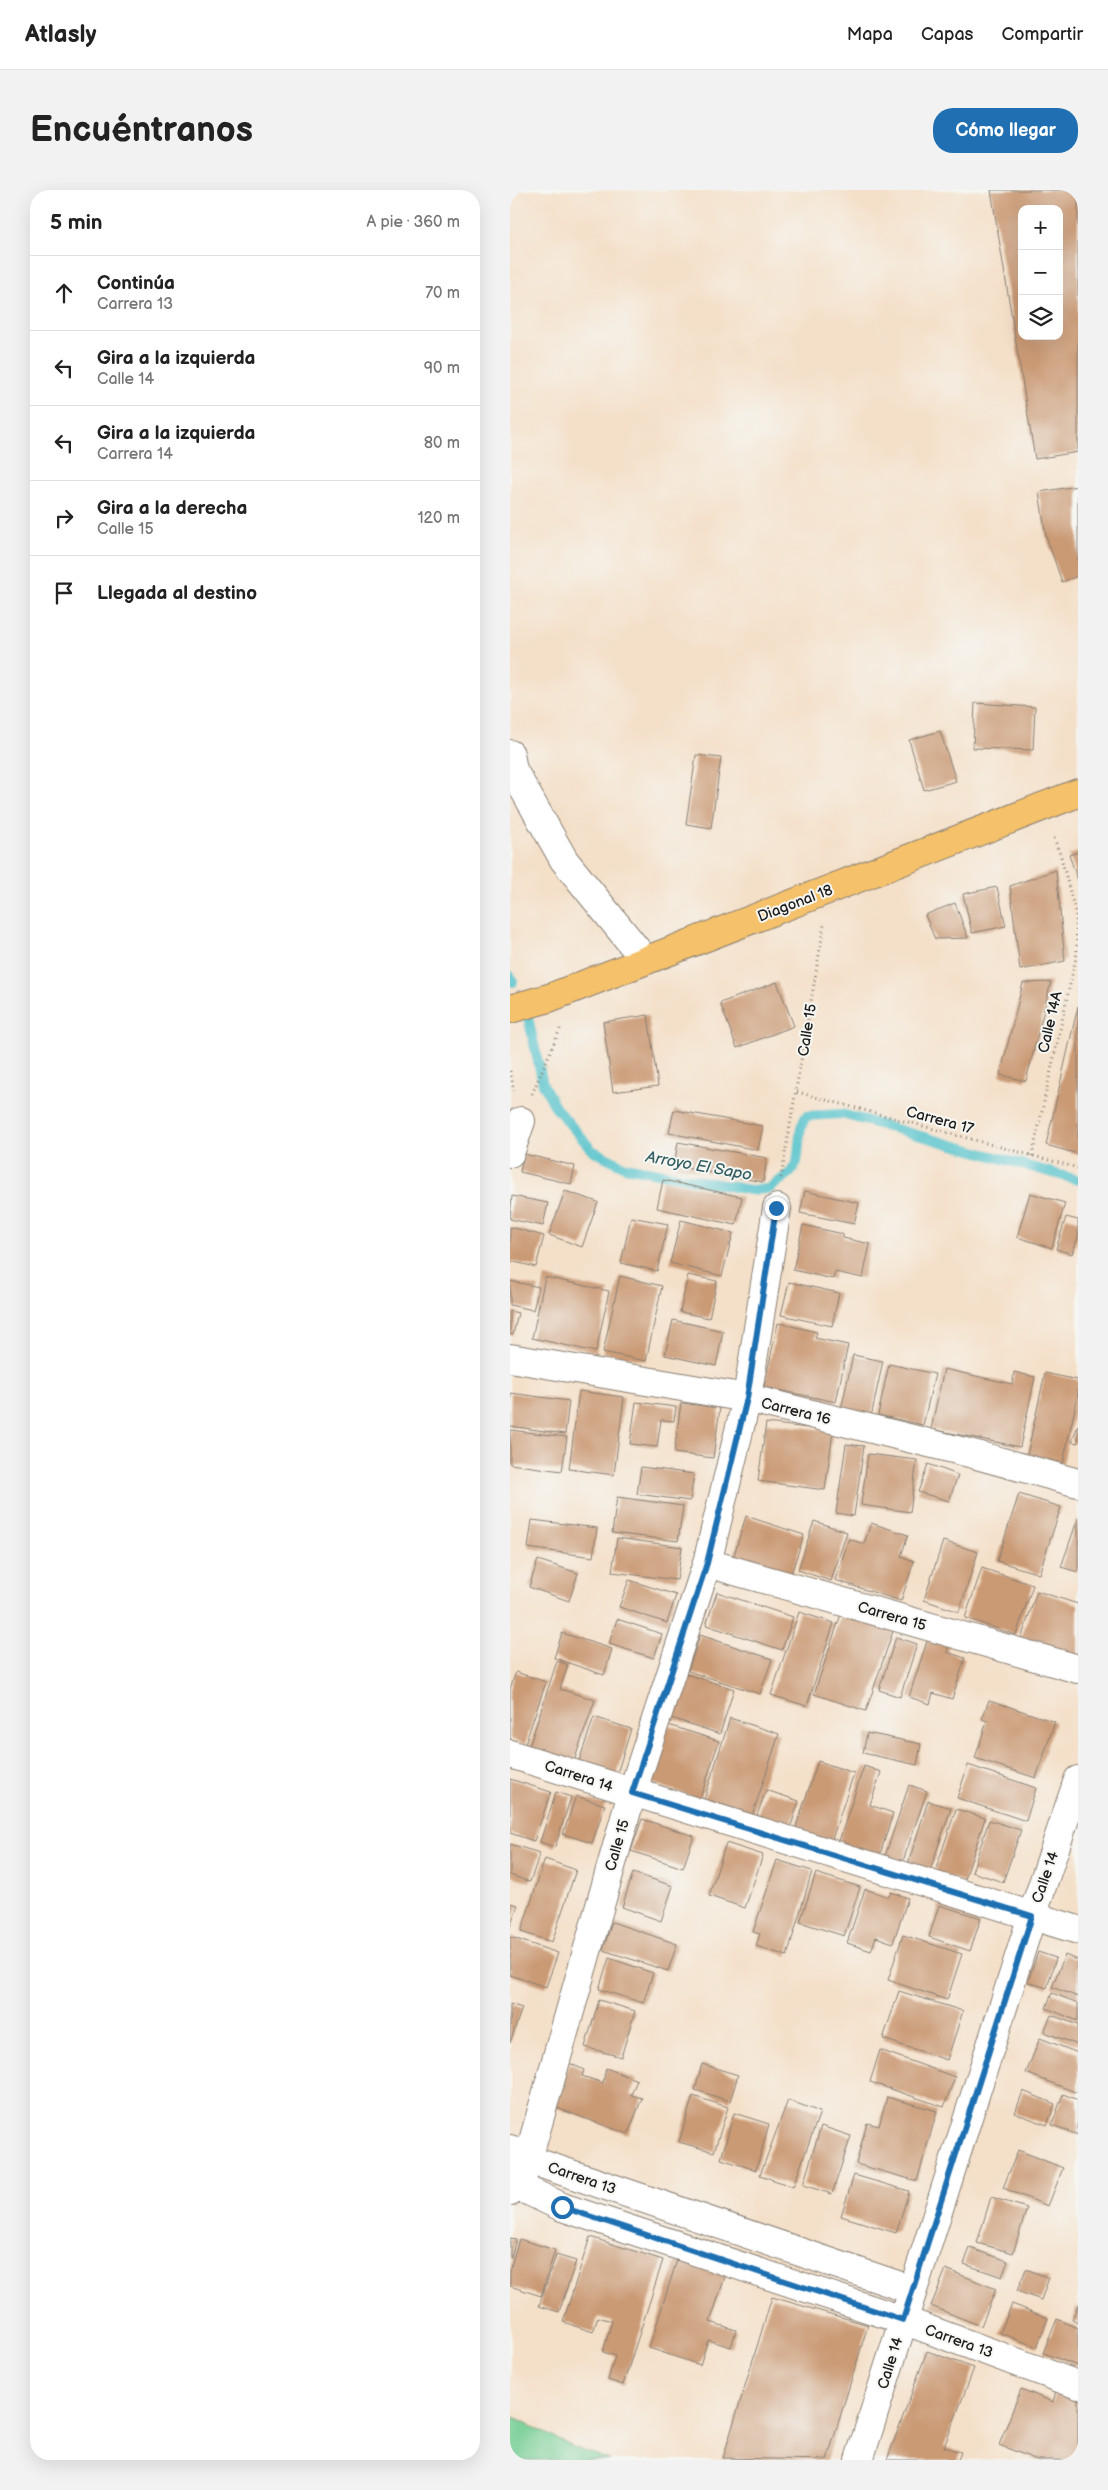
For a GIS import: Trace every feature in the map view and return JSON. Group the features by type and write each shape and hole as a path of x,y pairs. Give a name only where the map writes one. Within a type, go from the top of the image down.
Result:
{"main road":[{"name":"Diagonal 18","path":"510,1008 548,998 1078,793"}],"street":[{"path":"510,754 513,770 564,860 646,960"},
{"path":"510,1153 521,1121"},
{"name":"Calle 15","path":"516,2171 632,1793 707,1563 747,1398 776,1208"},
{"name":"Carrera 16","path":"510,1358 747,1398 972,1454 1078,1484"},
{"name":"Carrera 15","path":"707,1563 1078,1669"},
{"name":"Carrera 14","path":"510,1754 1078,1930"},
{"name":"Calle 14","path":"860,2460 912,2290 1032,1916 1078,1780"},
{"name":"Carrera 13","path":"516,2171 912,2290"},
{"name":"Carrera 13","path":"516,2171 562,2207 903,2320 1078,2385"}],"path":[{"name":"Calle 14A","path":"1032,1156 1077,953 1076,915 1061,857 1042,807"},
{"name":"Calle 15","path":"782,1172 830,889"},
{"path":"534,1088 547,1056"},
{"name":"Carrera 17","path":"797,1092 1078,1168"}],"green space":[{"path":"510,2416 573,2447 610,2460 510,2460"}],"building":[{"path":"991,190 1078,190 1078,452 1035,459"},
{"path":"1078,486 1078,576 1062,582 1046,536 1039,492"},
{"path":"975,703 1035,707 1033,750 973,748"},
{"path":"940,731 956,781 924,790 909,740"},
{"path":"696,755 721,758 711,828 686,824"},
{"path":"1078,852 1078,880 1069,855"},
{"path":"1056,870 1065,961 1020,970 1010,886"},
{"path":"997,887 1006,926 972,933 963,894"},
{"path":"955,903 968,938 935,939 925,915"},
{"path":"777,982 794,1026 737,1048 720,1003"},
{"path":"1051,982 1026,1081 1000,1075 1023,983"},
{"path":"1078,1006 1078,1154 1046,1145"},
{"path":"648,1015 658,1086 613,1092 603,1022"},
{"path":"674,1110 763,1126 758,1150 669,1133"},
{"path":"678,1142 767,1158 763,1182 674,1166"},
{"path":"524,1154 575,1166 571,1184 520,1172"},
{"path":"663,1180 742,1197 736,1225 657,1208"},
{"path":"565,1191 598,1202 582,1247 549,1235"},
{"path":"805,1191 859,1203 854,1224 800,1213"},
{"path":"1030,1193 1065,1203 1052,1248 1017,1237"},
{"path":"512,1196 548,1203 543,1226 510,1219"},
{"path":"631,1217 668,1224 657,1271 621,1263"},
{"path":"1066,1217 1078,1220 1078,1237 1072,1254 1056,1249"},
{"path":"681,1220 733,1233 722,1276 670,1263"},
{"path":"803,1225 843,1234 843,1238 870,1244 863,1278 835,1272 833,1279 793,1270"},
{"path":"510,1227 544,1236 536,1267 510,1261"},
{"path":"688,1275 717,1281 709,1318 680,1312"},
{"path":"620,1276 662,1286 646,1361 603,1352"},
{"path":"545,1277 609,1291 596,1352 532,1338"},
{"path":"510,1281 539,1287 533,1310 510,1305"},
{"path":"789,1282 839,1293 832,1326 781,1315"},
{"path":"510,1311 518,1313 513,1335 510,1335"},
{"path":"673,1320 723,1331 716,1366 665,1355"},
{"path":"778,1323 817,1332 815,1338 848,1345 836,1402 764,1387"},
{"path":"853,1355 883,1361 871,1417 841,1410"},
{"path":"889,1364 935,1374 923,1425 878,1415"},
{"path":"944,1369 1012,1384 1014,1372 1035,1377 1020,1447 931,1429"},
{"path":"1045,1373 1078,1380 1078,1394 1063,1463 1027,1455"},
{"path":"579,1391 624,1397 614,1475 569,1469"},
{"path":"511,1393 569,1401 565,1434 510,1426"},
{"path":"636,1402 676,1407 674,1421 661,1420 657,1447 630,1444"},
{"path":"681,1403 720,1408 713,1458 674,1453"},
{"path":"766,1423 833,1431 825,1490 758,1481"},
{"path":"1078,1425 1078,1443 1072,1442"},
{"path":"510,1430 567,1437 562,1471 510,1464"},
{"path":"846,1444 864,1446 854,1516 836,1513"},
{"path":"868,1454 917,1460 910,1512 861,1505"},
{"path":"928,1464 958,1475 949,1501 918,1492"},
{"path":"641,1467 694,1474 690,1501 637,1494"},
{"path":"1019,1494 1061,1507 1039,1574 997,1561"},
{"path":"617,1497 683,1506 678,1541 612,1533"},
{"path":"746,1516 804,1535 790,1577 733,1558"},
{"path":"1078,1518 1078,1572 1061,1567"},
{"path":"532,1520 597,1528 593,1557 528,1548"},
{"path":"814,1521 847,1532 831,1581 798,1570"},
{"path":"871,1523 908,1535 901,1556 914,1561 901,1601 835,1580 849,1539 864,1544"},
{"path":"617,1538 682,1547 677,1580 612,1572"},
{"path":"943,1541 978,1552 959,1612 924,1600"},
{"path":"538,1560 578,1573 569,1601 529,1587"},
{"path":"982,1568 1033,1585 1016,1635 965,1618"},
{"path":"629,1580 676,1595 667,1623 619,1607"},
{"path":"1037,1591 1078,1604 1078,1660 1020,1642"},
{"path":"717,1592 793,1617 782,1650 706,1625"},
{"path":"843,1608 895,1625 866,1711 814,1694"},
{"path":"799,1612 834,1623 807,1706 771,1695"},
{"path":"617,1619 662,1634 654,1658 609,1644"},
{"path":"562,1633 612,1649 604,1675 554,1658"},
{"path":"700,1635 772,1659 760,1694 688,1671"},
{"path":"896,1637 917,1644 900,1697 879,1690"},
{"path":"928,1638 949,1645 947,1652 965,1658 952,1699 933,1693 930,1704 909,1697"},
{"path":"557,1661 568,1665 560,1689 595,1700 573,1764 528,1750"},
{"path":"516,1672 546,1682 525,1744 510,1739 510,1689"},
{"path":"680,1672 734,1689 720,1734 665,1716"},
{"path":"989,1700 1055,1722 1036,1778 975,1758 987,1721 982,1719"},
{"path":"594,1717 631,1729 615,1780 577,1767"},
{"path":"730,1718 779,1734 751,1819 703,1803"},
{"path":"668,1725 719,1741 700,1799 649,1782"},
{"path":"867,1733 921,1744 917,1765 863,1753"},
{"path":"818,1761 854,1773 830,1845 794,1833"},
{"path":"968,1765 1036,1788 1026,1821 957,1798"},
{"path":"864,1766 881,1772 870,1805 893,1813 879,1858 838,1844"},
{"path":"510,1779 551,1792 534,1841 510,1833"},
{"path":"909,1785 927,1791 903,1861 885,1856"},
{"path":"766,1790 799,1801 789,1832 755,1821"},
{"path":"556,1792 571,1797 555,1847 540,1842"},
{"path":"576,1796 605,1805 592,1843 563,1834"},
{"path":"928,1801 951,1808 930,1871 908,1864"},
{"path":"956,1809 985,1818 964,1882 935,1872"},
{"path":"642,1819 694,1836 683,1868 631,1851"},
{"path":"989,1820 1021,1830 1003,1882 972,1872"},
{"path":"726,1843 763,1855 745,1908 709,1896"},
{"path":"510,1844 540,1853 530,1882 510,1875"},
{"path":"545,1859 576,1870 552,1942 521,1932"},
{"path":"777,1860 812,1871 787,1956 756,1946 760,1934 753,1932"},
{"path":"633,1873 673,1886 661,1921 622,1907"},
{"path":"816,1873 860,1887 844,1936 800,1922"},
{"path":"865,1889 889,1897 891,1892 908,1898 893,1943 876,1937 871,1951 847,1943"},
{"path":"510,1903 518,1905 510,1927"},
{"path":"939,1905 981,1918 970,1951 929,1937"},
{"path":"612,1922 677,1944 668,1971 603,1950"},
{"path":"903,1935 962,1954 947,2000 888,1980"},
{"path":"510,1937 558,1953 546,1987 510,1975"},
{"path":"1038,1952 1056,1958 1047,1988 1028,1982"},
{"path":"1065,1955 1078,1960 1078,1997 1052,1987"},
{"path":"609,1958 653,1973 643,2003 599,1989"},
{"path":"899,1991 963,2011 947,2060 883,2039"},
{"path":"1052,1993 1078,2003 1078,2021 1046,2008"},
{"path":"599,2000 635,2011 621,2057 585,2047"},
{"path":"510,2004 522,2008 510,2043"},
{"path":"1051,2015 1078,2025 1078,2045 1044,2032"},
{"path":"1040,2038 1078,2053 1078,2093 1026,2073"},
{"path":"880,2050 955,2077 944,2107 870,2082"},
{"path":"569,2063 584,2070 582,2076 603,2083 606,2068 637,2080 631,2095 642,2098 628,2134 554,2107"},
{"path":"702,2064 738,2075 730,2101 695,2090"},
{"path":"1023,2091 1055,2104 1047,2125 1015,2113"},
{"path":"1063,2094 1078,2100 1078,2135 1052,2125"},
{"path":"693,2096 728,2107 714,2152 679,2142"},
{"path":"887,2097 937,2111 917,2181 856,2164 867,2123 879,2126"},
{"path":"788,2100 820,2112 793,2187 760,2175"},
{"path":"734,2113 769,2124 756,2170 721,2159"},
{"path":"821,2126 851,2136 832,2194 803,2185"},
{"path":"1018,2150 1063,2168 1048,2206 1003,2188"},
{"path":"854,2175 909,2191 896,2233 841,2216"},
{"path":"991,2197 1027,2208 1013,2253 977,2243"},
{"path":"590,2237 663,2260 623,2385 608,2380 615,2356 603,2352 612,2321 598,2317 593,2332 563,2322"},
{"path":"510,2238 516,2239 511,2258 510,2258"},
{"path":"519,2239 555,2250 541,2296 510,2286 510,2269"},
{"path":"970,2248 1008,2261 1002,2277 964,2264"},
{"path":"556,2255 576,2261 559,2312 539,2306"},
{"path":"677,2260 726,2274 710,2322 736,2330 731,2347 708,2340 700,2365 649,2348"},
{"path":"946,2269 996,2289 981,2326 931,2306"},
{"path":"1026,2269 1049,2278 1041,2300 1017,2291"},
{"path":"772,2297 868,2325 827,2460 723,2458"},
{"path":"1012,2304 1048,2318 1037,2347 1000,2333"},
{"path":"1078,2304 1078,2323 1072,2320"},
{"path":"1057,2319 1078,2328 1078,2366 1043,2353"},
{"path":"927,2351 974,2368 944,2447 961,2452 958,2460 887,2460"},
{"path":"1021,2389 1053,2402 1056,2391 1078,2400 1078,2460 1037,2460 999,2445"}],"waterway":[{"name":"Arroyo El Sapo","path":"510,976 513,982"},
{"name":"Arroyo El Sapo","path":"528,1017 543,1084 555,1107 592,1150 625,1167 750,1190 769,1189 791,1172 797,1162 801,1127 806,1116 842,1114 1078,1180"}],"route":[{"path":"562,2207 903,2320 1032,1916 632,1793 707,1563 747,1398 776,1208"}]}
